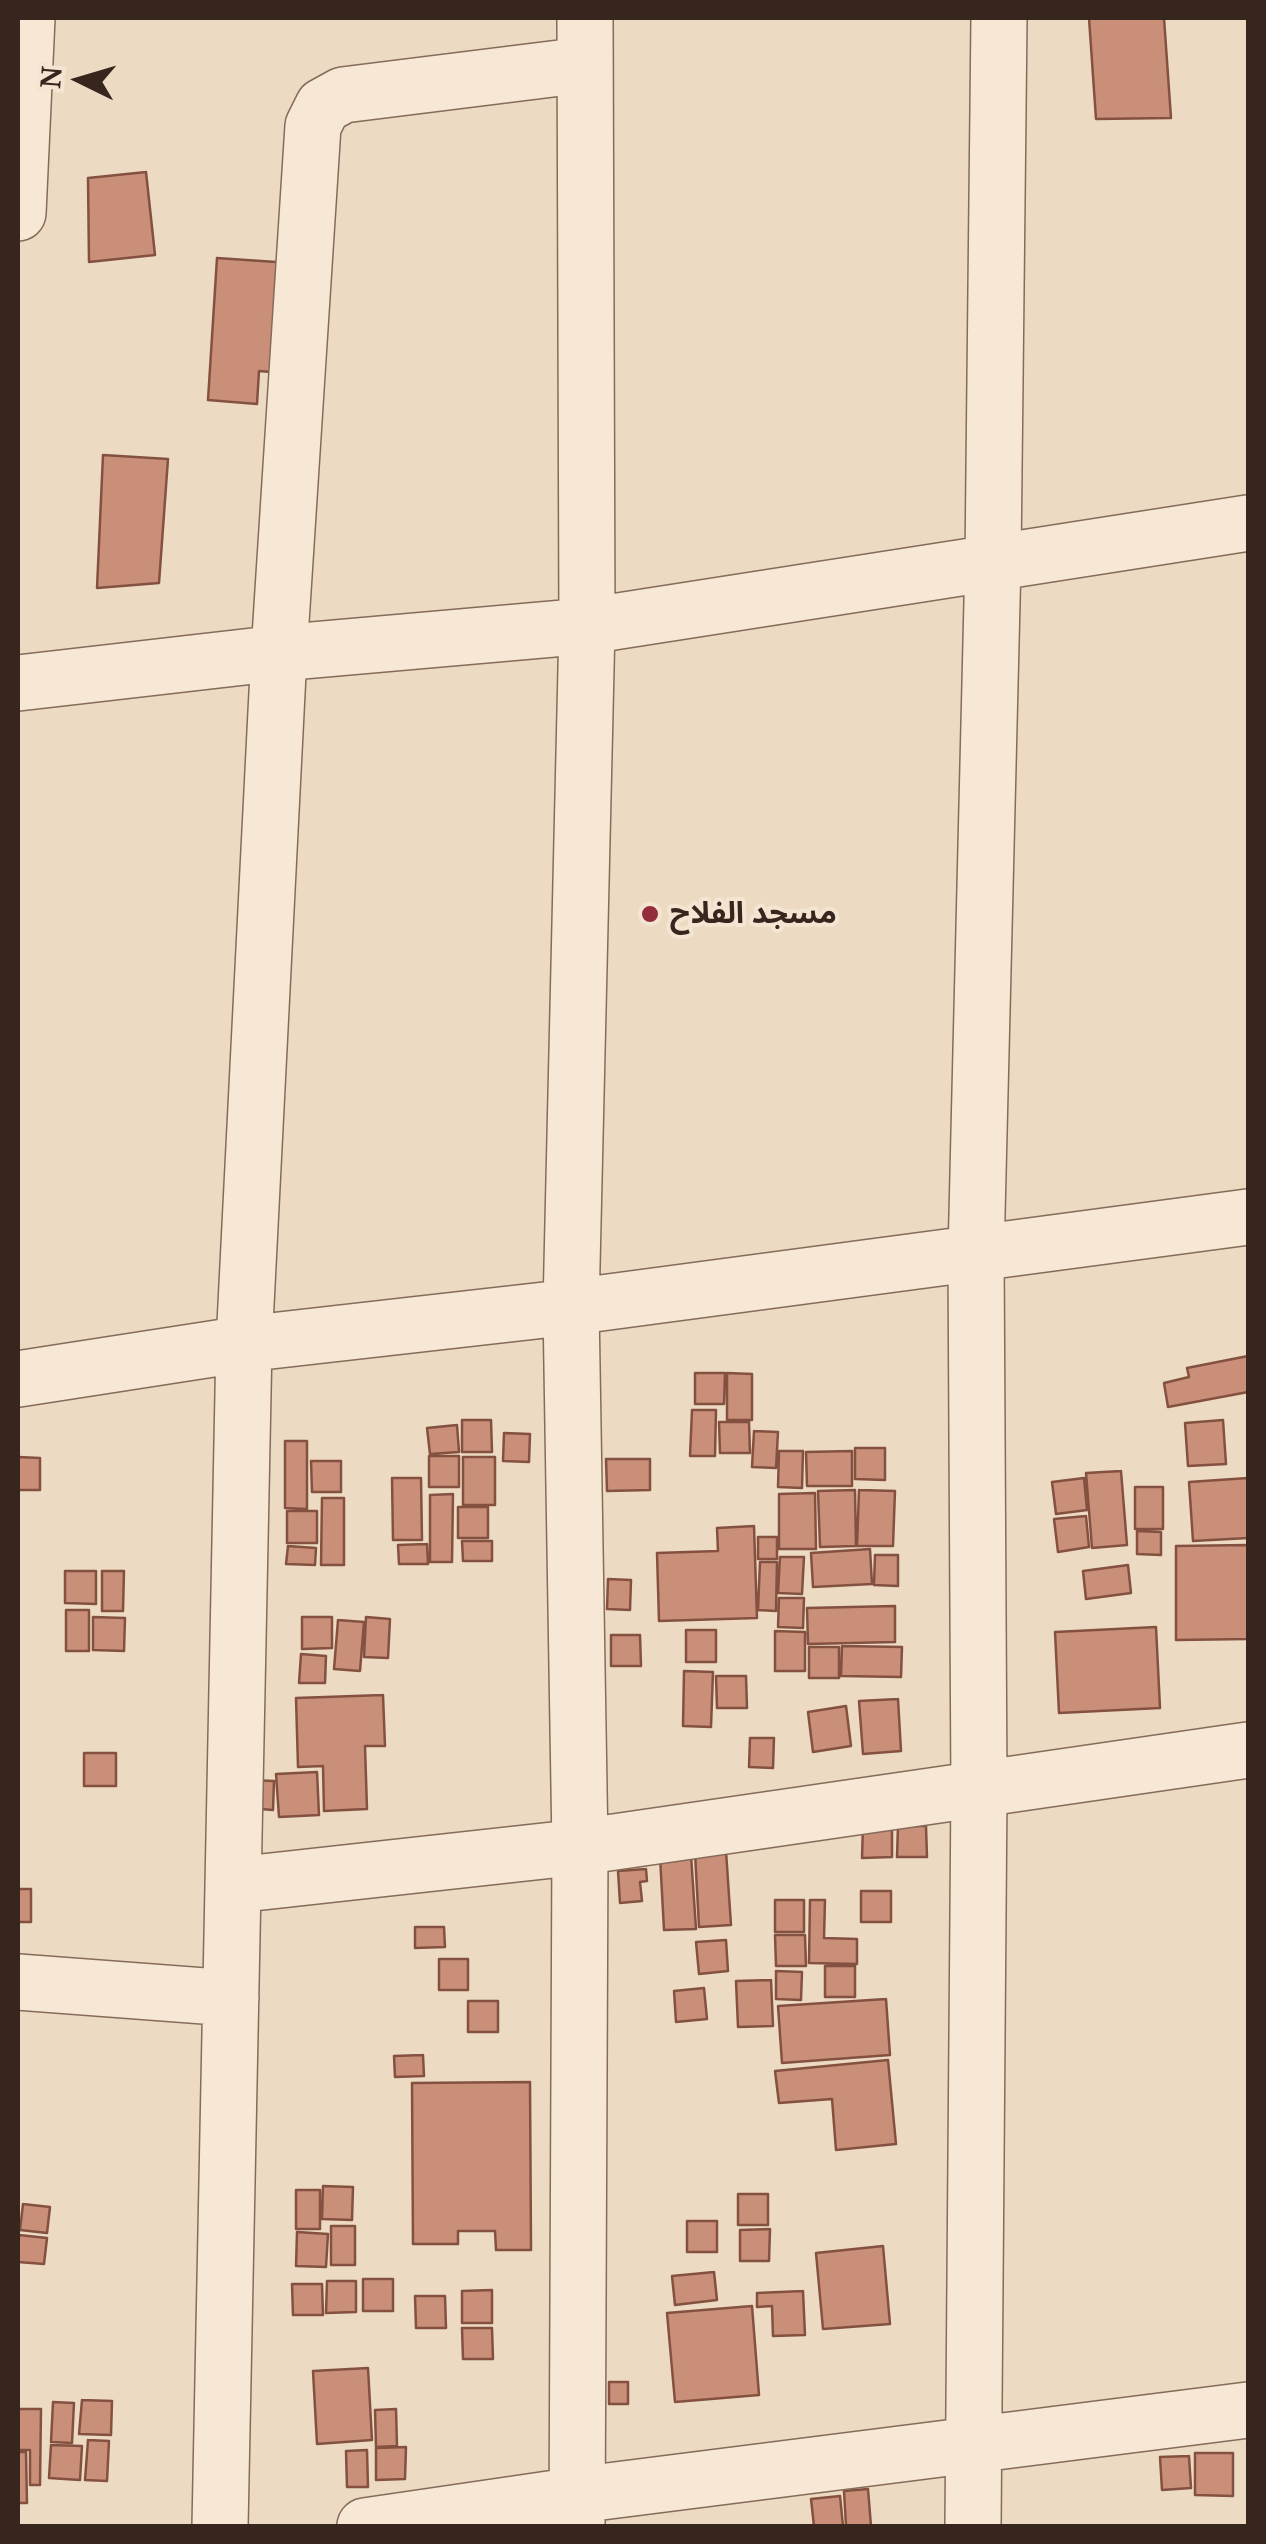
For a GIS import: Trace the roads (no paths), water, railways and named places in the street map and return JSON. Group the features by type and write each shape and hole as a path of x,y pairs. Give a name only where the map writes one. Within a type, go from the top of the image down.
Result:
{"street":[{"path":"18,213 27,18"},
{"path":"973,2526 978,1790 976,1255 994,560 999,18"},
{"path":"220,2526 244,1344 279,653 313,126 322,106 343,94 585,41 587,626 571,1307 580,1846 577,2511"},
{"path":"18,683 279,653 587,626 1248,523"},
{"path":"18,1379 244,1344 571,1307 1248,1217"},
{"path":"235,1885 580,1846 1248,1750"},
{"path":"18,1982 232,1998"},
{"path":"365,2526 577,2511 971,2444 1248,2410"}],"place":[{"name":"مسجد الفلاح","path":"650,914"}]}
